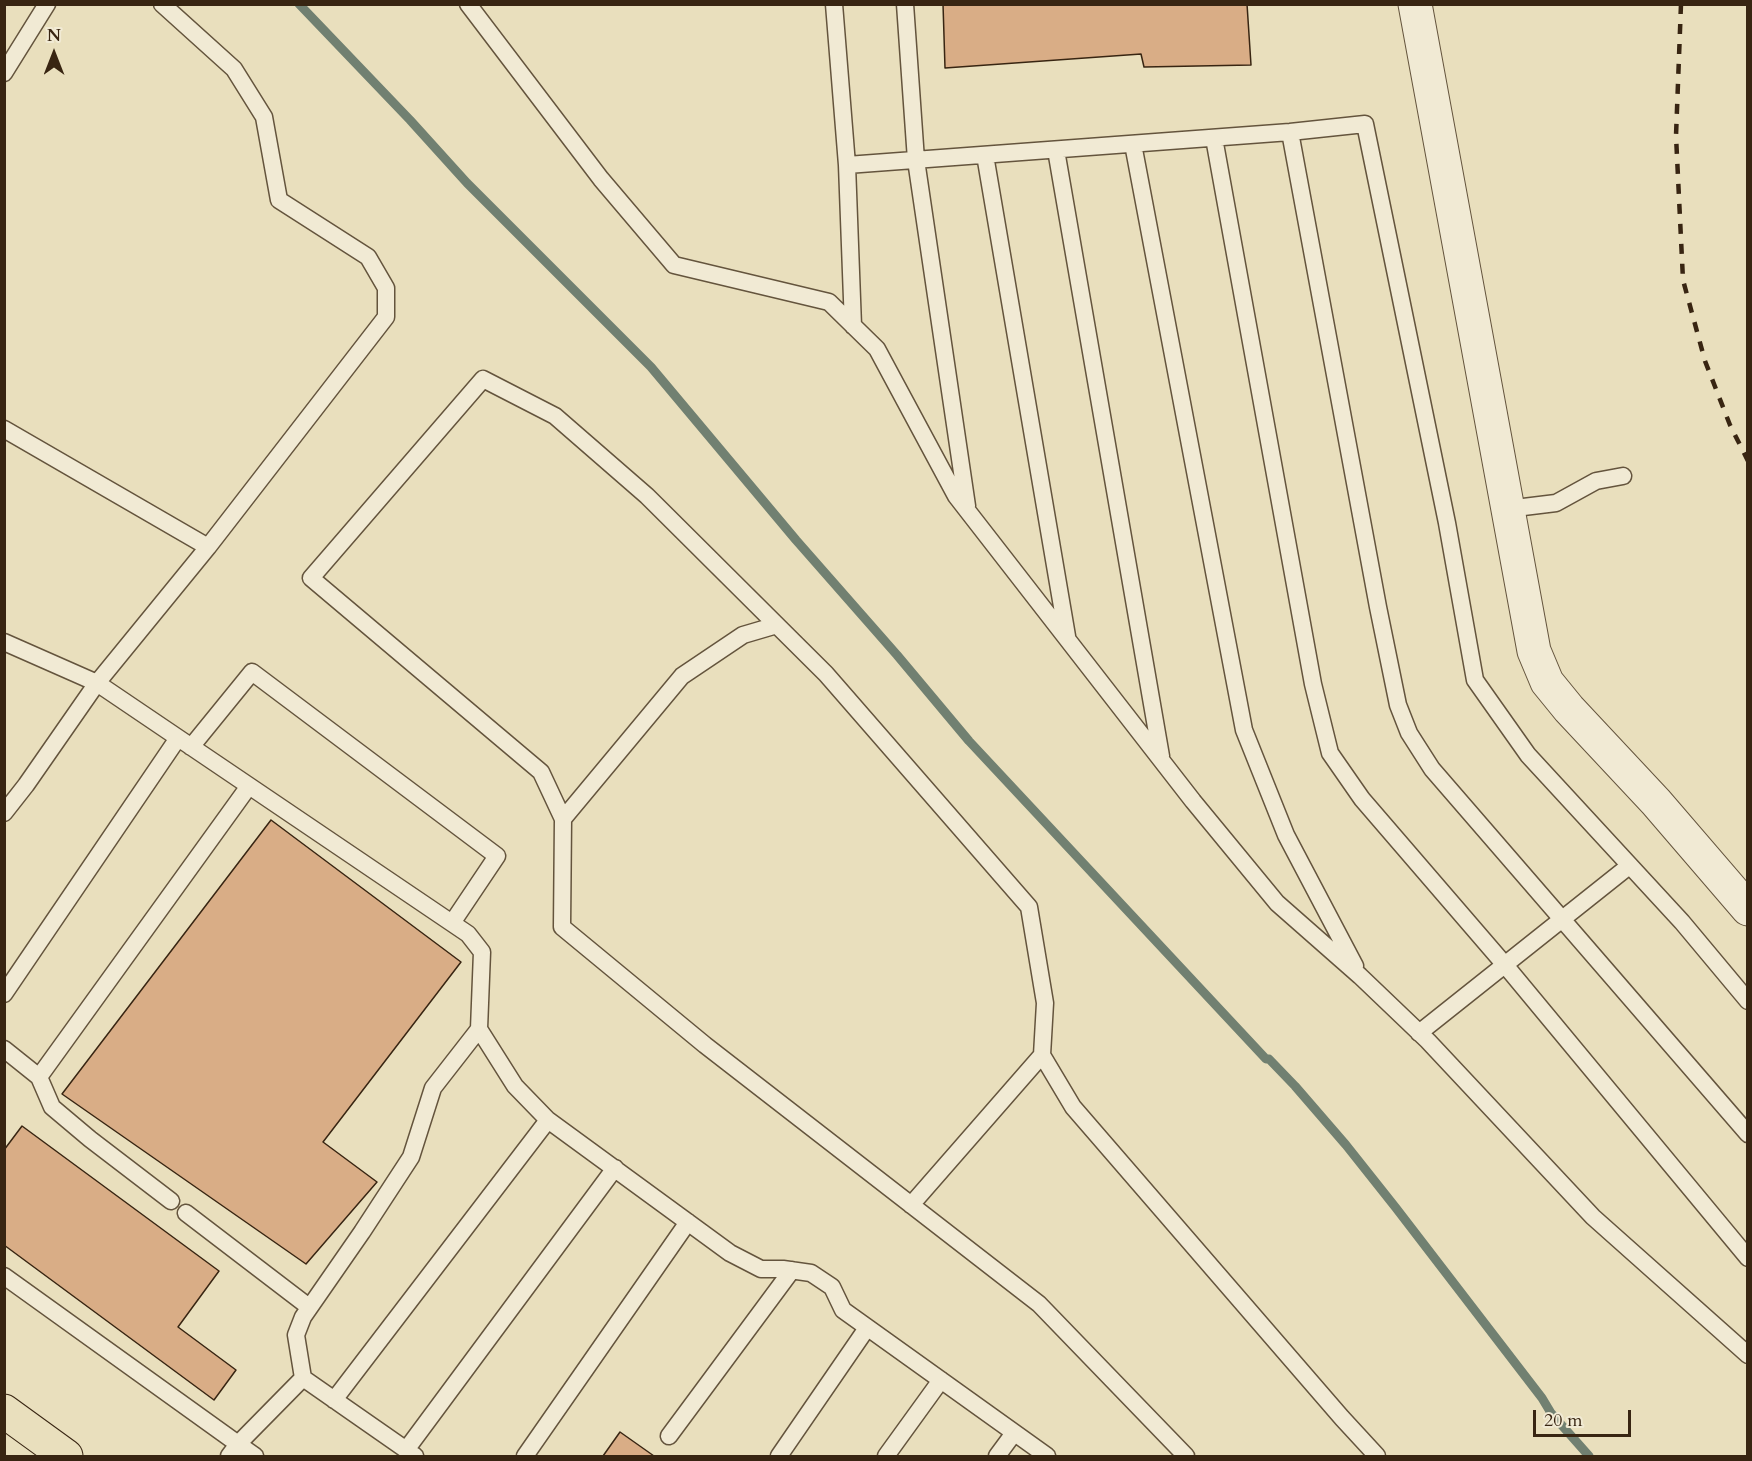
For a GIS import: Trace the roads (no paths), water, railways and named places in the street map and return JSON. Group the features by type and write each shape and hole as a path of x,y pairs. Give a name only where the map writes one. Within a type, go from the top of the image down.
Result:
{"main road":[{"path":"5,1412 66,1456"}],"street":[{"path":"1415,4 1534,651 1547,682 1569,709 1656,802 1748,909"}],"lane":[{"path":"4,73 12,46 47,4"},
{"path":"4,813 27,785 97,683 208,547 386,317 386,288 368,257 279,200 264,117 234,69 162,4"},
{"path":"468,4 601,179 674,265 829,302 877,349 956,496 1161,760 1277,903 1360,976 1419,1033 1593,1217 1748,1355"},
{"path":"834,4 847,165 853,326"},
{"path":"904,4 916,160 968,510"},
{"path":"847,165 1290,132 1365,124 1447,523 1475,680 1528,755 1682,922 1748,1001"},
{"path":"1290,132 1378,607 1398,705 1409,733 1432,769 1748,1134"},
{"path":"1214,138 1313,684 1330,753 1362,799 1505,965 1748,1258"},
{"path":"1133,144 1244,730 1286,835 1360,976"},
{"path":"1056,150 1161,760"},
{"path":"985,155 1067,639"},
{"path":"1186,1456 1039,1304 705,1045 562,927 563,819 541,772 311,578 483,380 555,416 647,496 825,674 1029,907 1045,1003 1042,1055 1073,1107 1377,1456"},
{"path":"4,429 208,547"},
{"path":"1507,509 1556,503 1596,481 1623,476"},
{"path":"563,819 682,676 743,635 777,625"},
{"path":"4,642 97,683 468,934 482,952 479,1029 515,1086 548,1120 730,1253 761,1269 811,1273 832,1287 843,1310 1047,1456"},
{"path":"4,994 184,742 252,672 497,856 452,924"},
{"path":"39,1077 249,786"},
{"path":"1419,1033 1629,866"},
{"path":"479,1029 433,1088 411,1157 303,1317 296,1335 303,1378 410,1453 615,1168"},
{"path":"4,1049 39,1077 52,1107 171,1201"},
{"path":"911,1205 1042,1055"},
{"path":"334,1400 548,1120"},
{"path":"186,1213 309,1307"},
{"path":"525,1456 688,1222"},
{"path":"669,1436 792,1270"},
{"path":"4,1276 234,1450 255,1456"},
{"path":"784,1455 867,1328"},
{"path":"234,1450 303,1378"},
{"path":"886,1456 941,1380"},
{"path":"997,1456 1014,1433"}],"waterway":[{"path":"299,4 467,183 651,367 969,741 1266,1059 1269,1059 1295,1086 1346,1145 1542,1398 1551,1413 1589,1456"}],"railway":[{"path":"1681,4 1676,136 1683,280 1705,361 1730,425 1748,461"}]}
